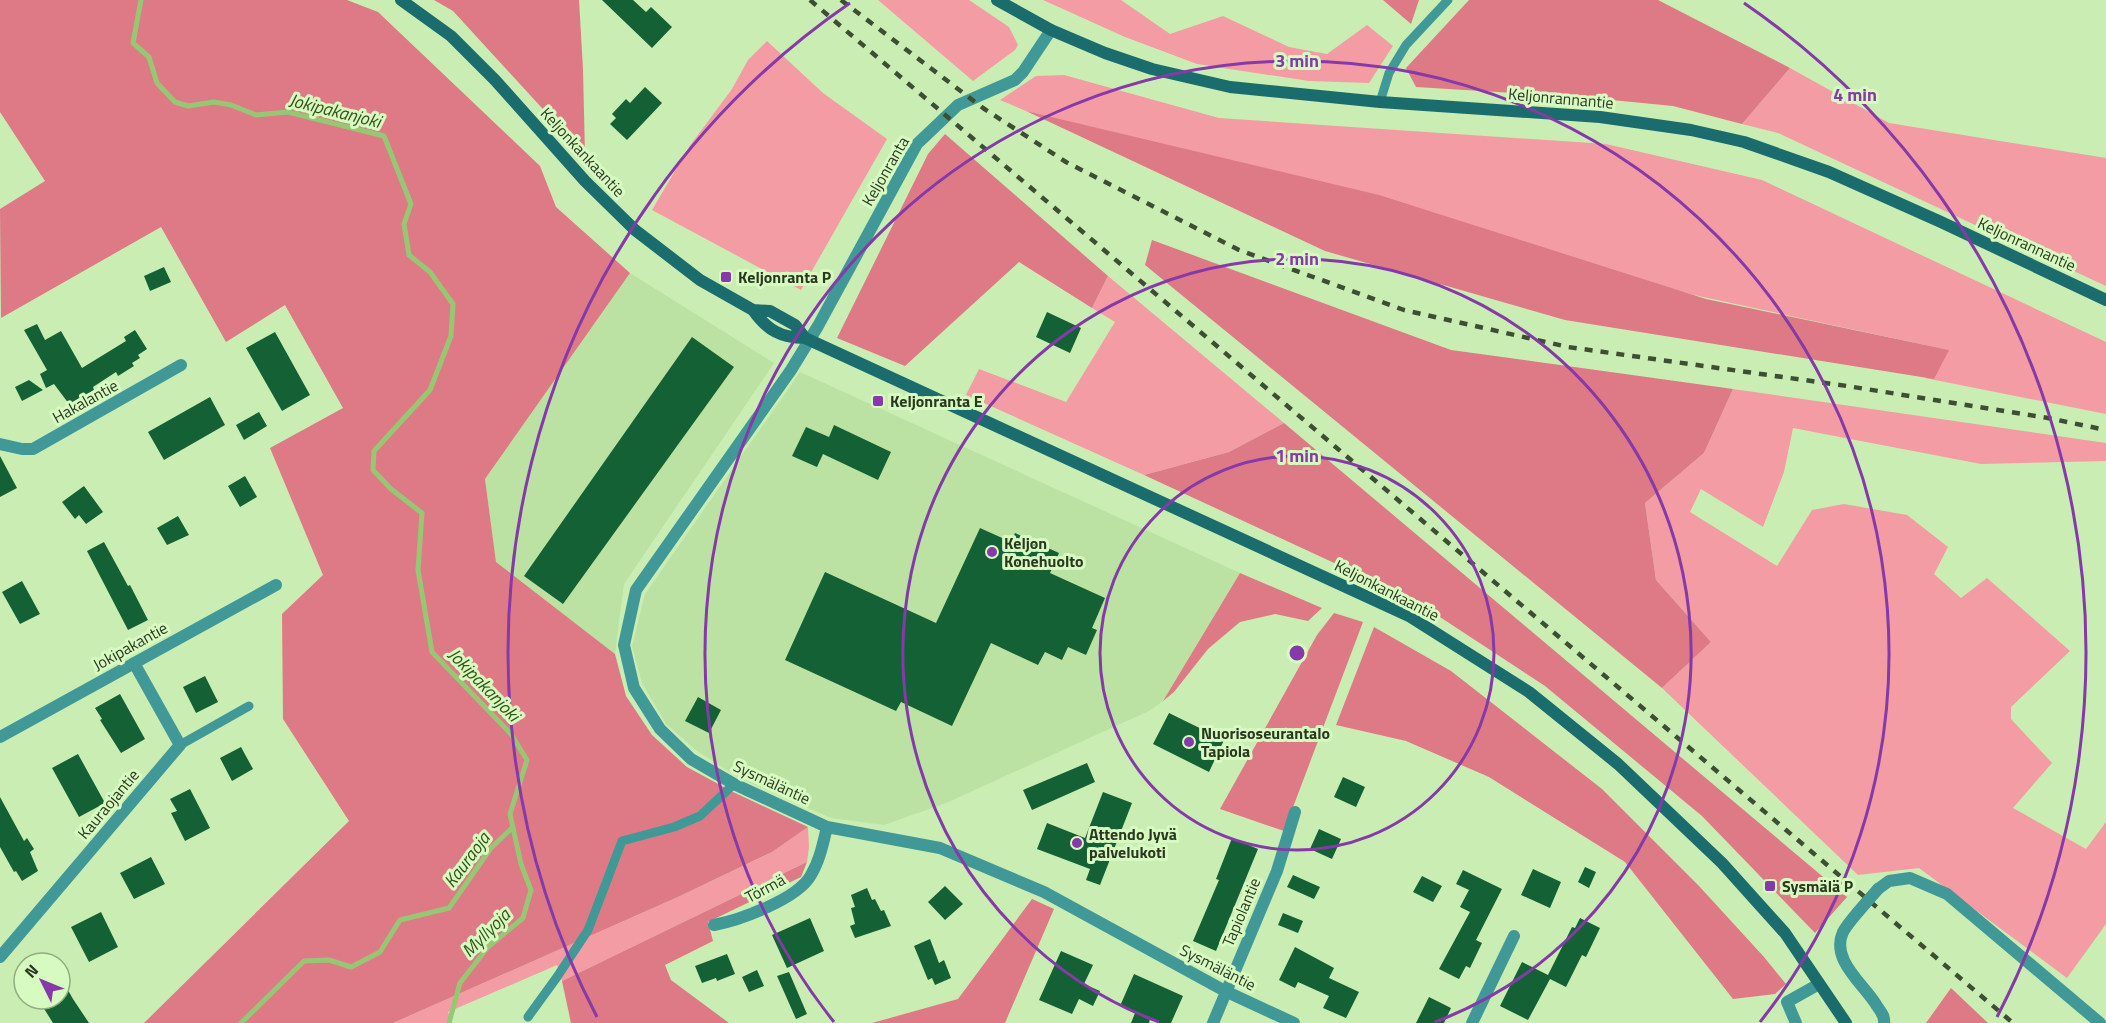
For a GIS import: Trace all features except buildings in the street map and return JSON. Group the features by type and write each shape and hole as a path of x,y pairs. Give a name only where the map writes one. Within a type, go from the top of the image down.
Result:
{"main road":[{"name":"Keljonkankaantie","path":"402,0 451,36 495,80 585,181 635,230 700,280 753,310 770,311 795,325 807,339 1400,611 1529,692 1618,764 1722,863 1785,933 1846,1023"},
{"name":"Keljonrannantie","path":"997,0 1051,30 1105,53 1185,78 1230,87 1380,102 1600,117 1691,130 1744,142 1829,172 2106,300"}],"street":[{"name":"Keljonranta","path":"807,339 917,144 958,105 1015,80 1023,72 1051,30"},
{"name":"Sysmäläntie","path":"807,339 791,370 636,590 624,645 634,688 660,729 691,759 734,784 827,826 940,849 1044,892 1225,991 1294,1023"},
{"name":"Hakalantie","path":"0,444 33,449 182,365"},
{"name":"Jokipakantie","path":"0,737 276,585"},
{"path":"134,663 180,745"},
{"name":"Kauraojantie","path":"0,957 180,745"},
{"name":"Tapiolantie","path":"1213,1023 1277,871 1295,812"},
{"name":"Törmä","path":"714,926 736,921 792,894 810,878 819,859 827,826"},
{"path":"1884,1023 1884,1017 1870,994 1844,962 1839,945 1844,931 1878,889 1889,881 1910,878 1947,894 2100,1023"},
{"path":"1472,1023 1514,936"},
{"path":"1796,1023 1787,1002 1819,984"}],"lane":[{"path":"1380,102 1389,73 1406,45 1448,0"},
{"path":"180,745 249,706"},
{"path":"528,1017 588,930 622,841 699,816 734,784"}],"shaded area":[{"path":"0,0 347,0 378,12 540,166 556,207 630,273 485,479 496,562 615,654 626,696 652,735 687,767 733,792 808,827 772,852 678,897 393,1023 144,1023 349,821 283,719 282,614 323,575 270,448 343,408 285,305 226,342 161,227 1,318 0,209 45,181 0,112"},
{"path":"434,0 579,0 585,155 453,11"},
{"path":"878,0 969,0 1009,27 1018,45 1015,50 973,81"},
{"path":"1043,0 1121,0 1170,34 1223,16 1289,47 1327,54 1367,25 1393,46 1369,83 1309,81 1197,64 1125,37"},
{"path":"1383,0 1419,0 1411,24"},
{"path":"1469,0 1658,0 1790,68 1742,124 1673,106 1581,97 1416,87 1406,68"},
{"path":"767,41 823,93 887,139 801,290 652,210 689,147 732,89 748,60"},
{"path":"1790,68 1889,123 2106,158 2106,286 1778,133 1742,124"},
{"path":"1064,75 1219,118 1606,144 1762,180 2106,342 2106,414 1925,378 1948,350 1694,295 1026,111 1000,100 1036,76"},
{"path":"1026,111 1379,195 1706,299 1949,350 1934,379 1565,320 1325,251"},
{"path":"945,134 1108,276 1092,308 1019,262 905,366 837,338 928,154"},
{"path":"1152,240 1451,350 1733,389 1704,453 1645,503 1656,580 1711,642 1662,688 1145,265"},
{"path":"630,273 774,363 624,584 615,654 496,562 485,479"},
{"path":"1108,276 1284,423 1229,452 1144,475 966,395 979,369 1066,402 1115,322 1092,308"},
{"path":"800,372 1240,573 1163,701 1149,711 946,803 884,825 831,818 739,778 697,751 666,724 642,683 632,646 645,594"},
{"path":"1733,389 2106,443 2106,461 1981,464 1793,428 1784,472 1763,527 1701,489 1690,512 1777,566 1812,510 1844,504 1907,515 1948,547 1934,574 1961,598 1987,578 2070,651 2011,707 2011,719 2052,763 2013,808 2086,849 2106,822 2106,924 2067,978 1919,868 1858,875 1662,688 1711,642 1656,580 1645,503 1704,453"},
{"path":"1284,423 1847,897 1815,933 1702,816 1545,686 1414,600 1144,475 1229,452"},
{"path":"1240,573 1322,608 1308,621 1275,614 1240,622 1208,649 1174,692 1163,701"},
{"path":"1334,613 1363,622 1284,831 1220,809 1317,635"},
{"path":"1374,627 1451,671 1602,789 1699,886 1786,984 1775,994 1733,999 1625,862 1489,777 1406,741 1336,725"},
{"path":"808,827 807,862 562,981 557,965 448,1012 452,1023 393,1023 678,897 772,852"},
{"path":"807,862 801,877 708,922 713,941 665,965 671,980 729,1023 571,1023 562,981"},
{"path":"1032,899 1054,909 1005,1023 872,1023 958,999"},
{"path":"1951,988 1988,1023 1926,1023"}],"waterway":[{"name":"Jokipakanjoki","path":"141,0 133,43 149,57 157,83 175,102 188,106 214,102 231,105 256,115 288,112 384,136 411,204 404,224 409,255 430,272 453,304 451,336 430,390 374,451 373,470 391,489 422,513 418,570 432,652 511,734 527,760 510,814 521,864 531,890 523,918 488,947 460,983 449,1023"},
{"name":"Kauraoja","path":"241,1023 304,961 329,960 351,967 380,952 400,920 449,908 491,848 513,827"}],"railway":[{"path":"810,0 2013,1023"},
{"path":"841,0 983,108 1066,162 1239,250 1404,310 1568,347 1847,386 2048,418 2106,430"}],"place":[{"name":"Keljonranta P","path":"726,277"},
{"name":"Keljonranta E","path":"878,401"},
{"name":"Keljon Konehuolto","path":"992,552"},
{"name":"Nuorisoseurantalo Tapiola","path":"1189,742"},
{"name":"Attendo Jyvä palvelukoti","path":"1077,843"},
{"name":"Sysmälä P","path":"1770,886"}],"water label":[{"name":"Myllyoja","path":"486,933"}]}
